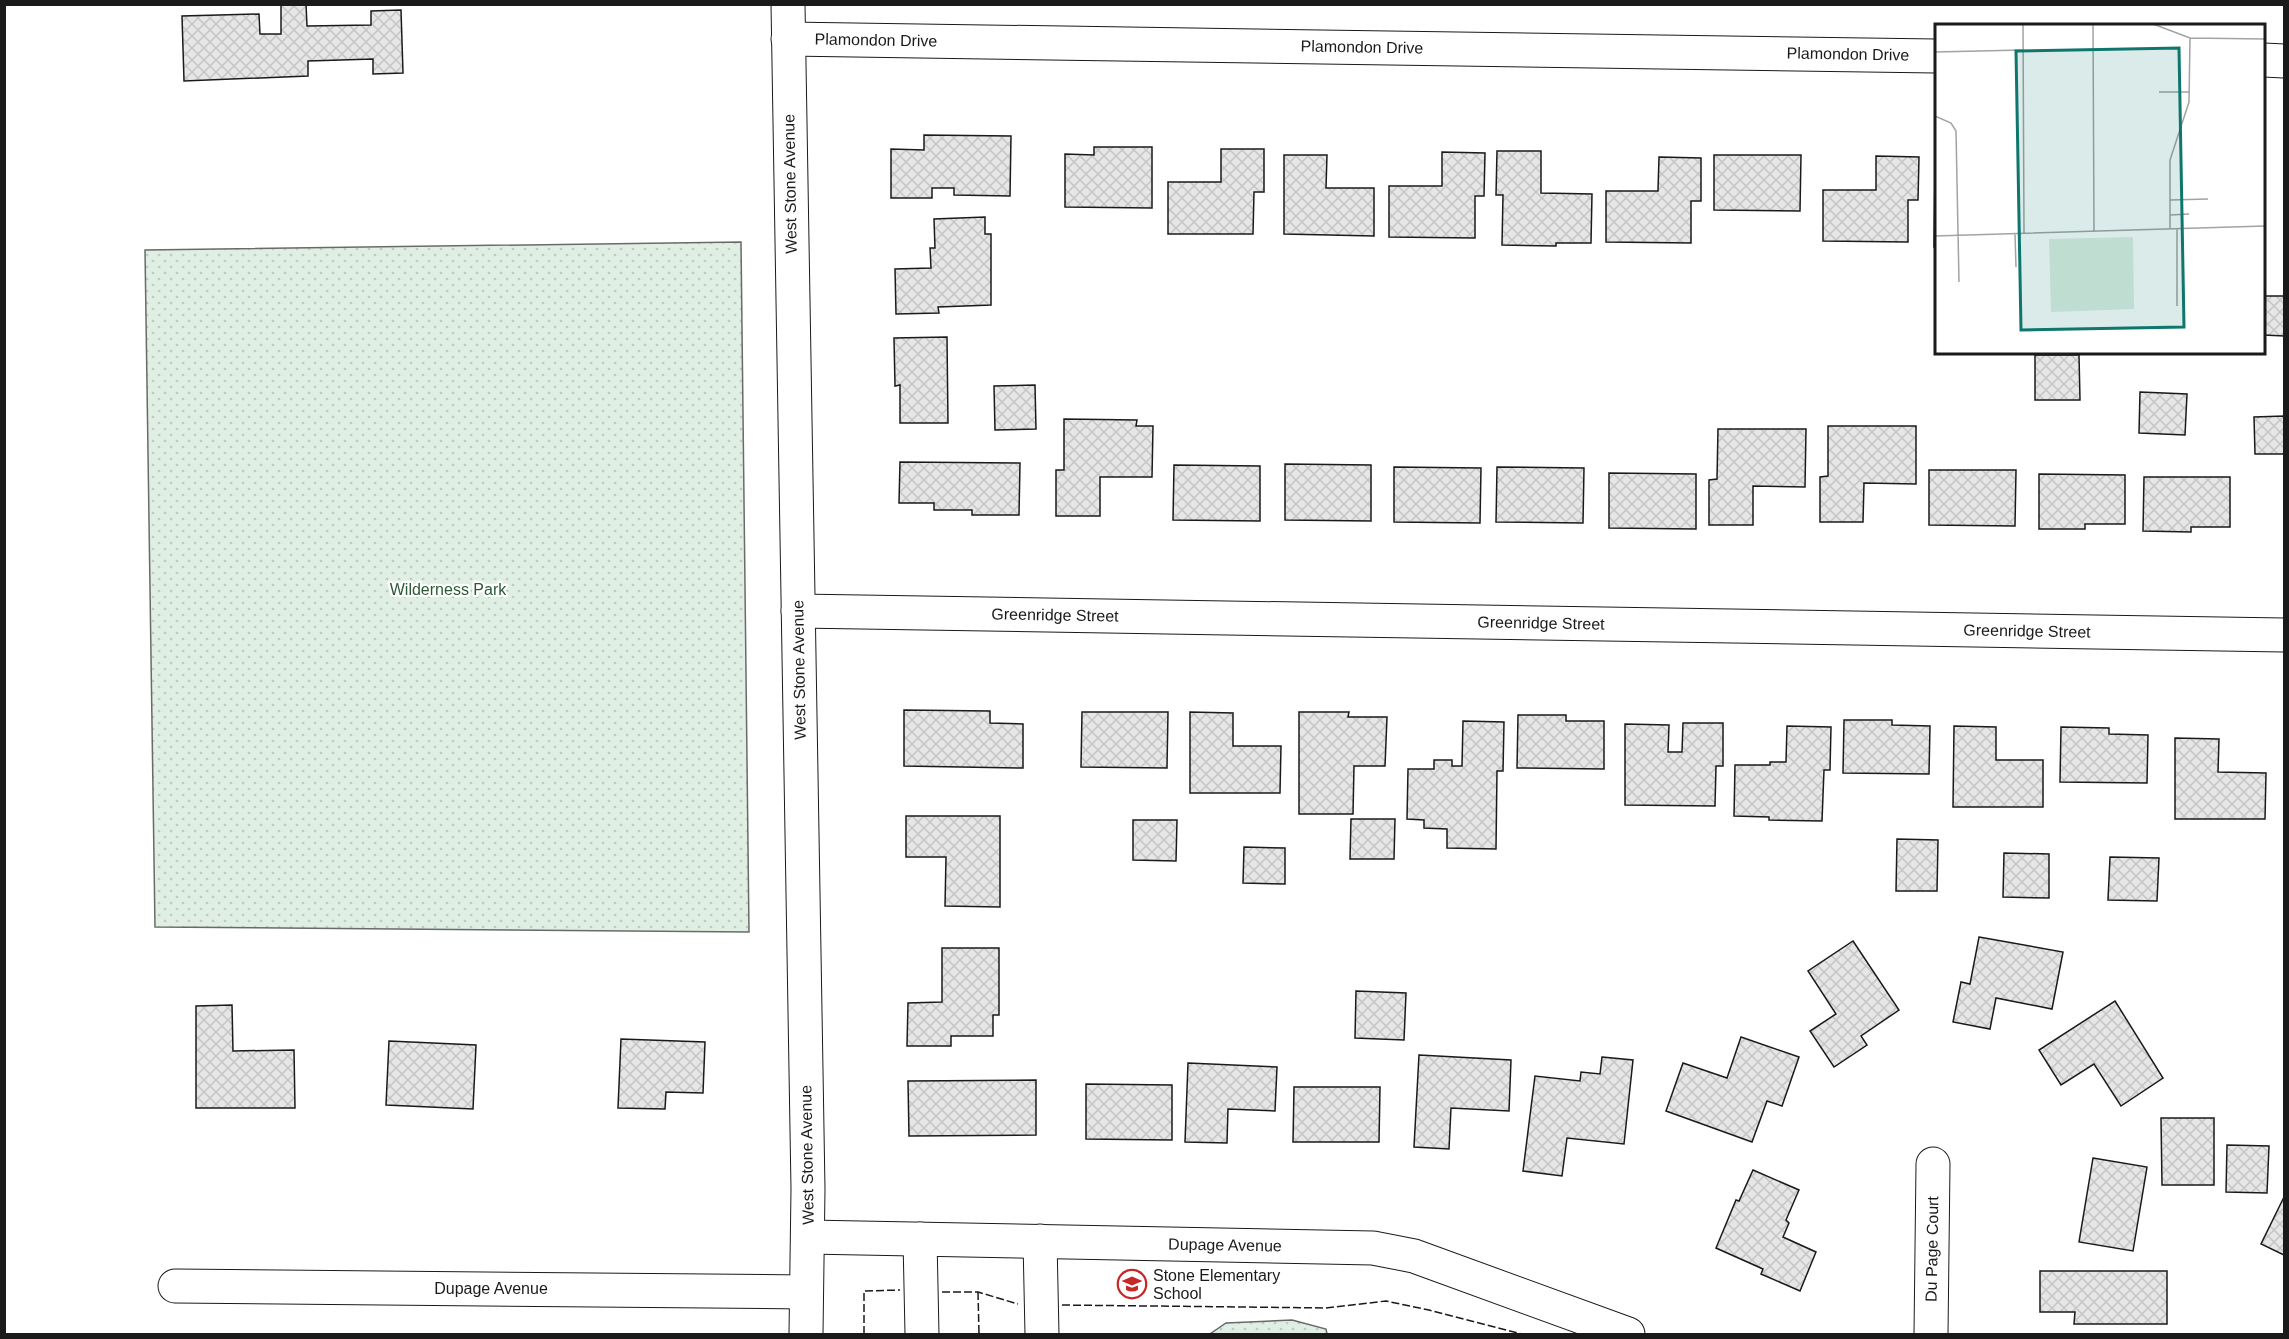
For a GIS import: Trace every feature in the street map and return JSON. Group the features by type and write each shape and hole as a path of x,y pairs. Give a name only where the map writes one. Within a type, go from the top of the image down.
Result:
{"street":[{"name":"West Stone Avenue","path":"788,4 808,1237 806,1335"},
{"name":"Plamondon Drive","path":"788,39 1935,56"},
{"path":"2265,60 2284,61"},
{"name":"Greenridge Street","path":"798,611 2284,635"},
{"name":"Du Page Court","path":"1931,1335 1933,1164"},
{"name":"Dupage Avenue","path":"808,1237 1373,1248 1414,1256 1628,1335"},
{"path":"920,1239 922,1335"},
{"path":"1041,1241 1042,1335"},
{"name":"Dupage Avenue","path":"175,1286 806,1292"}],"green space":[{"name":"Wilderness Park","path":"741,242 749,932 155,927 145,250"},
{"path":"1292,1320 1326,1329 1327,1334 1210,1334 1226,1323"}],"building":[{"path":"281,4 306,4 307,26 371,25 371,11 401,10 403,73 373,74 373,59 308,61 308,76 184,81 182,16 259,14 260,34 281,34"},
{"path":"924,135 1011,136 1010,196 954,195 954,188 932,188 932,198 891,198 891,149 924,150"},
{"path":"1094,147 1152,147 1152,208 1065,207 1065,154 1094,155"},
{"path":"1221,149 1264,149 1264,192 1254,192 1253,234 1168,234 1168,182 1221,182"},
{"path":"1497,151 1541,151 1541,193 1592,194 1591,243 1556,243 1556,246 1502,245 1503,195 1496,195"},
{"path":"1442,152 1485,153 1484,196 1475,196 1475,238 1389,237 1389,186 1442,186"},
{"path":"1284,155 1327,155 1326,188 1374,188 1374,236 1284,234"},
{"path":"1714,155 1801,155 1800,211 1714,210"},
{"path":"1876,156 1919,157 1918,200 1908,200 1908,242 1823,241 1823,190 1876,190"},
{"path":"1659,157 1701,158 1701,201 1691,201 1691,243 1606,242 1606,191 1658,191"},
{"path":"1935,167 1935,247 1934,247"},
{"path":"985,217 985,234 991,234 991,305 938,307 939,313 896,314 895,269 931,268 930,248 935,248 934,219"},
{"path":"2265,296 2284,296 2284,336 2265,335"},
{"path":"947,337 948,423 900,423 900,385 895,386 894,338"},
{"path":"2035,355 2079,355 2080,400 2035,400"},
{"path":"1035,385 1036,429 995,430 994,386"},
{"path":"2140,392 2187,394 2185,435 2139,433"},
{"path":"2284,416 2284,454 2255,454 2254,417"},
{"path":"1064,419 1137,420 1136,426 1153,426 1152,477 1100,477 1100,516 1056,516 1056,470 1064,470"},
{"path":"1828,426 1916,426 1916,484 1864,483 1863,522 1820,522 1820,477 1828,476"},
{"path":"1718,429 1806,429 1805,487 1753,486 1753,525 1709,525 1709,480 1717,479"},
{"path":"900,462 1020,463 1019,515 972,515 972,510 934,510 934,503 899,503"},
{"path":"1285,464 1371,465 1371,521 1285,520"},
{"path":"1174,465 1260,466 1260,521 1173,520"},
{"path":"1394,467 1481,468 1480,523 1394,522"},
{"path":"1497,467 1584,468 1583,523 1496,522"},
{"path":"1929,470 2016,470 2015,526 1929,525"},
{"path":"1609,473 1696,474 1696,529 1609,528"},
{"path":"2039,474 2125,475 2125,524 2085,524 2085,529 2039,529"},
{"path":"2144,477 2230,477 2230,527 2191,527 2191,532 2143,531"},
{"path":"904,710 990,711 990,723 1023,724 1023,768 904,766"},
{"path":"1082,712 1168,712 1167,768 1081,767"},
{"path":"1190,712 1233,713 1233,746 1281,746 1280,793 1190,793"},
{"path":"1299,712 1349,712 1348,717 1387,717 1385,766 1354,766 1353,814 1299,814"},
{"path":"1518,715 1566,715 1566,721 1604,721 1604,769 1517,768"},
{"path":"1844,720 1892,720 1892,725 1930,726 1929,774 1843,773"},
{"path":"1463,721 1504,722 1503,771 1497,771 1496,849 1447,848 1447,829 1424,828 1424,820 1407,819 1408,769 1434,769 1434,760 1452,760 1452,766 1462,766"},
{"path":"1683,723 1723,723 1723,766 1716,766 1715,806 1625,805 1625,724 1669,725 1668,752 1682,752"},
{"path":"1787,726 1831,727 1830,770 1824,770 1822,821 1769,820 1769,817 1734,816 1735,765 1770,765 1770,762 1786,762"},
{"path":"1954,726 1996,727 1996,760 2043,760 2043,807 1953,807"},
{"path":"2061,727 2109,728 2109,734 2148,735 2147,783 2060,782"},
{"path":"2175,738 2219,739 2218,772 2266,773 2265,819 2175,819"},
{"path":"906,816 1000,816 1000,907 945,906 946,857 906,857"},
{"path":"1351,819 1395,819 1394,859 1350,859"},
{"path":"1133,820 1177,820 1176,861 1133,860"},
{"path":"1897,839 1938,840 1937,891 1896,891"},
{"path":"1244,847 1285,848 1285,884 1243,883"},
{"path":"2004,853 2049,854 2049,898 2003,897"},
{"path":"2110,857 2159,858 2157,901 2108,900"},
{"path":"1979,937 2063,952 2052,1009 1996,998 1990,1029 1953,1022 1961,982 1970,984"},
{"path":"1853,941 1899,1010 1861,1036 1867,1045 1834,1067 1810,1031 1836,1014 1808,971"},
{"path":"942,948 999,948 999,1015 993,1015 993,1036 951,1036 951,1046 907,1046 908,1003 942,1002"},
{"path":"1356,991 1406,993 1404,1040 1355,1038"},
{"path":"2115,1001 2163,1078 2121,1106 2094,1064 2061,1085 2039,1050"},
{"path":"232,1005 233,1051 294,1050 295,1108 196,1108 196,1006"},
{"path":"1741,1037 1799,1057 1782,1106 1767,1101 1752,1142 1666,1111 1683,1063 1727,1078"},
{"path":"621,1039 705,1042 703,1093 666,1092 665,1109 618,1108"},
{"path":"389,1041 476,1045 473,1109 386,1105"},
{"path":"1419,1055 1511,1060 1509,1111 1451,1108 1449,1149 1414,1147"},
{"path":"1602,1057 1633,1060 1624,1144 1567,1138 1562,1176 1523,1171 1535,1076 1580,1081 1581,1072 1600,1074"},
{"path":"1188,1063 1277,1067 1275,1111 1228,1109 1227,1143 1185,1142"},
{"path":"1036,1080 1036,1135 909,1136 908,1081"},
{"path":"1086,1084 1172,1085 1172,1140 1086,1139"},
{"path":"1294,1087 1380,1087 1379,1142 1293,1142"},
{"path":"2161,1118 2214,1118 2214,1185 2162,1185"},
{"path":"2227,1145 2269,1146 2267,1193 2226,1192"},
{"path":"2093,1158 2147,1167 2133,1251 2079,1242"},
{"path":"1753,1170 1799,1190 1786,1220 1789,1223 1783,1237 1816,1252 1800,1291 1761,1274 1763,1269 1716,1248 1736,1200 1739,1201"},
{"path":"2284,1197 2284,1255 2261,1244"},
{"path":"2040,1271 2167,1271 2167,1324 2074,1324 2075,1312 2040,1312"}],"fence":[{"path":"864,1334 864,1291 900,1290"},
{"path":"942,1292 978,1292 1018,1304"},
{"path":"978,1292 979,1334"},
{"path":"1062,1305 1326,1308 1386,1301 1522,1334"}],"place":[{"name":"Stone Elementary School","path":"1132,1284"}]}
